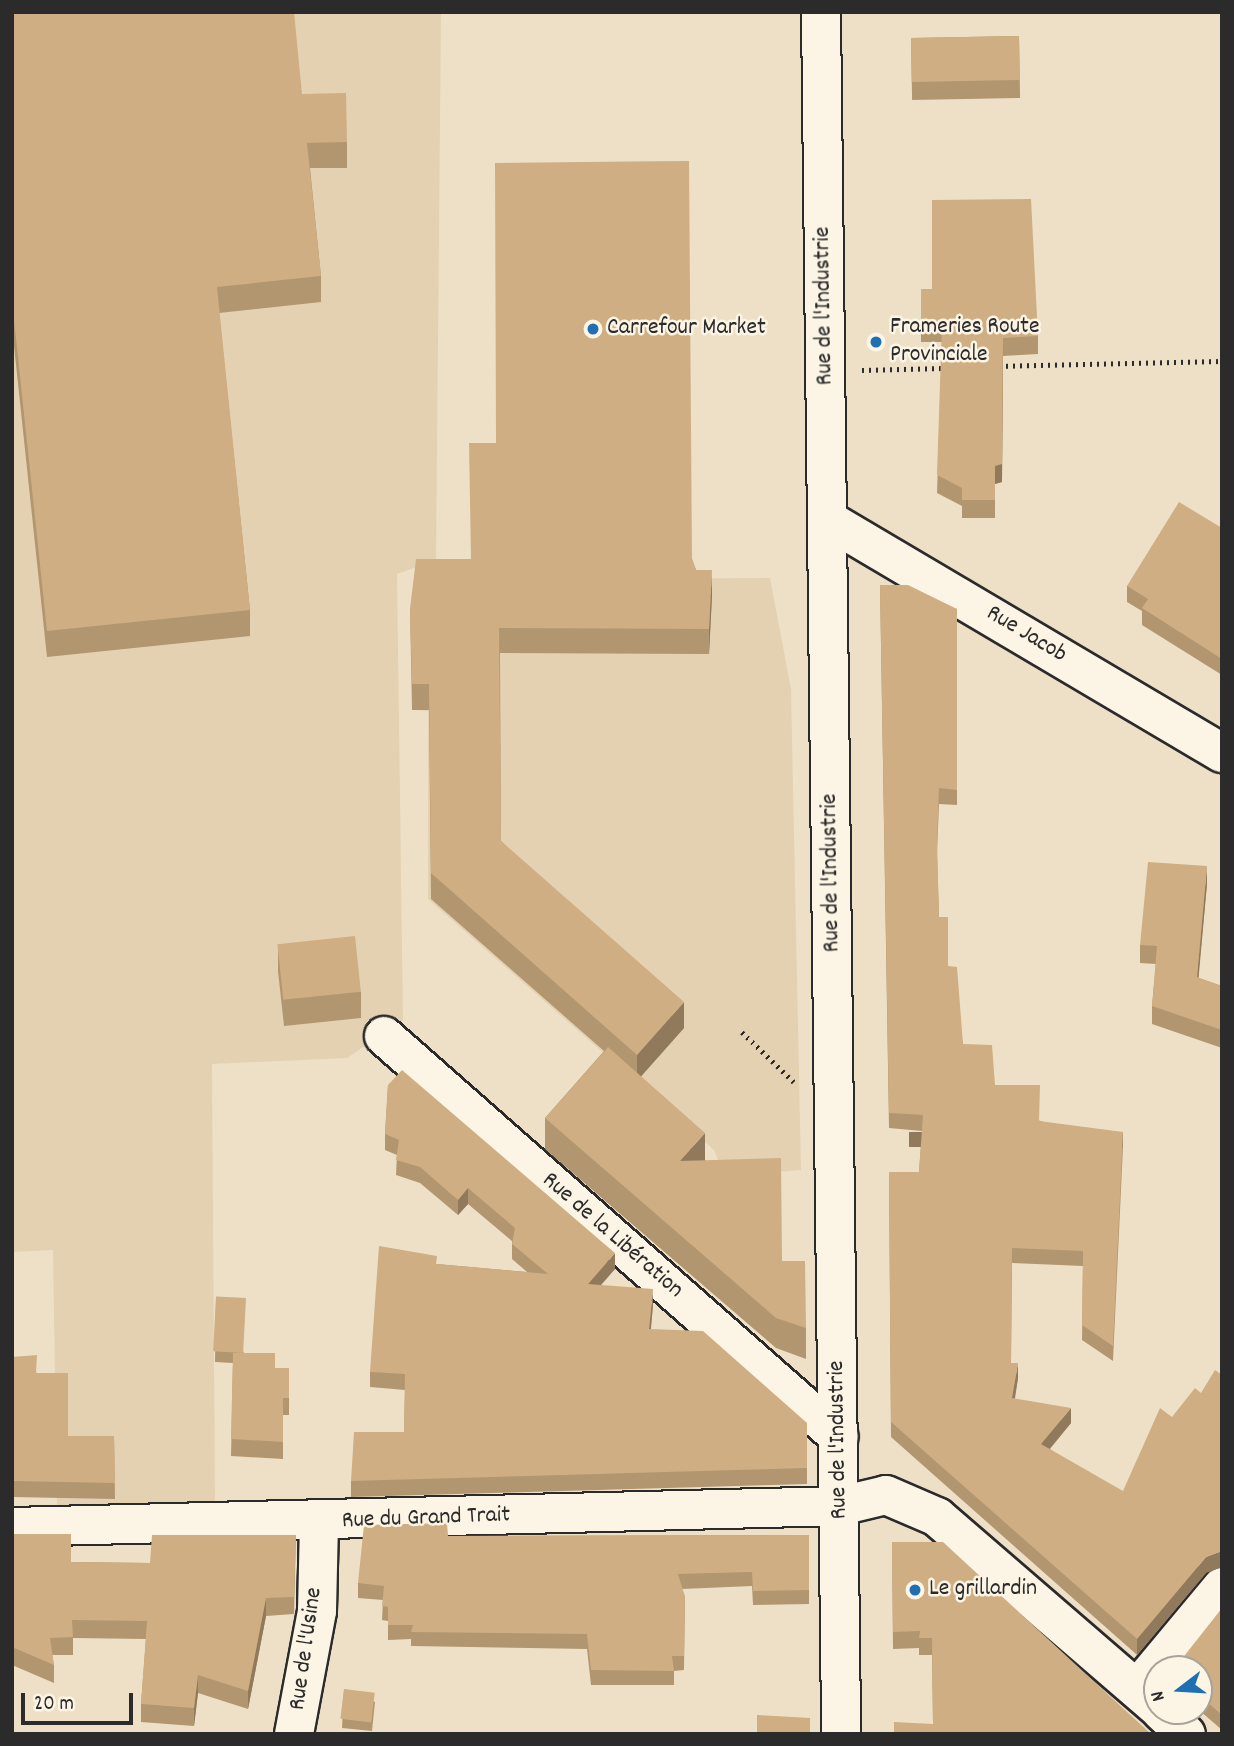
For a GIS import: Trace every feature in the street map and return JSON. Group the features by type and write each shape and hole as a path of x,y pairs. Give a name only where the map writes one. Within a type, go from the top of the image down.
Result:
{"street":[{"name":"Rue de l'Industrie","path":"821,12 841,1734"},
{"name":"Rue Jacob","path":"828,520 1222,753"},
{"name":"Rue de la Libération","path":"384,1036 839,1437"},
{"path":"840,1506 886,1495 925,1509 1004,1578 1018,1581 1143,1694"},
{"name":"Rue du Grand Trait","path":"12,1527 319,1522 840,1506"},
{"name":"Rue de l'Usine","path":"294,1734 317,1611 319,1522"},
{"path":"1181,1655 1222,1587"}],"path":[{"path":"990,366 1222,361"},
{"path":"826,370 949,368"},
{"path":"741,1032 805,1091"}],"shaded area":[{"path":"12,12 441,12 436,560 397,574 403,1020 347,1058 212,1064 215,1506 57,1511 53,1250 12,1252"},
{"path":"770,578 791,689 801,1170 725,1176 714,1150 428,899 428,711 414,710 415,580"}],"building":[{"path":"12,12 294,12 302,94 346,93 347,142 307,143 321,276 217,287 250,610 47,631 12,301"},
{"path":"1019,36 1020,80 912,82 911,38"},
{"path":"689,161 692,559 696,570 712,570 709,629 499,628 501,841 684,1002 637,1055 431,873 429,684 412,684 410,609 416,559 471,559 469,443 496,443 495,163"},
{"path":"1031,199 1038,336 1003,338 1002,464 995,466 995,500 962,500 962,488 937,475 942,324 921,324 921,289 932,289 932,200"},
{"path":"1179,502 1222,528 1222,659 1142,608 1148,599 1127,586"},
{"path":"880,585 908,585 957,609 957,790 939,788 937,844 939,917 948,917 948,966 957,967 963,1044 992,1045 995,1085 1040,1085 1039,1121 1123,1132 1113,1346 1082,1325 1083,1251 1012,1248 1011,1363 1018,1363 1012,1398 1071,1408 1041,1444 1123,1491 1160,1408 1172,1417 1195,1388 1201,1393 1215,1370 1222,1375 1222,1551 1206,1557 1137,1639 891,1422 889,1172 919,1172 923,1115 889,1113"},
{"path":"1148,862 1207,866 1197,977 1222,986 1222,1030 1152,1006 1157,946 1140,945"},
{"path":"355,936 361,992 283,1000 277,944"},
{"path":"608,1047 705,1133 680,1161 781,1158 782,1261 805,1261 806,1328 776,1318 545,1118"},
{"path":"402,1070 615,1253 588,1284 653,1289 649,1329 703,1331 807,1423 807,1468 351,1481 354,1432 404,1432 405,1374 370,1372 379,1246 437,1256 436,1264 548,1274 512,1244 515,1228 468,1188 458,1200 420,1167 396,1160 399,1140 385,1134 388,1085"},
{"path":"216,1296 246,1298 243,1353 213,1351"},
{"path":"233,1353 275,1353 275,1368 289,1368 289,1398 283,1398 283,1442 231,1439"},
{"path":"37,1355 36,1373 68,1373 68,1436 114,1436 115,1483 12,1481 12,1357"},
{"path":"447,1523 448,1536 809,1535 809,1590 753,1591 752,1572 678,1574 685,1597 684,1656 672,1656 674,1671 591,1670 587,1634 411,1632 413,1625 388,1625 388,1607 382,1606 384,1586 358,1583 364,1525"},
{"path":"12,1534 71,1534 71,1562 150,1563 152,1535 296,1535 294,1597 266,1598 248,1691 198,1675 194,1708 141,1704 147,1621 72,1620 73,1637 50,1638 54,1665 12,1647"},
{"path":"892,1542 943,1542 1151,1734 894,1734 894,1722 933,1724 932,1638 919,1638 920,1631 893,1632"},
{"path":"1222,1608 1222,1715 1213,1707 1213,1655 1185,1655"},
{"path":"344,1689 375,1693 371,1723 340,1719"},
{"path":"757,1715 810,1718 810,1734 757,1734"}],"place":[{"name":"Carrefour Market","path":"593,329"},
{"name":"Frameries Route Provinciale","path":"876,342"},
{"name":"Le grillardin","path":"915,1590"}]}
